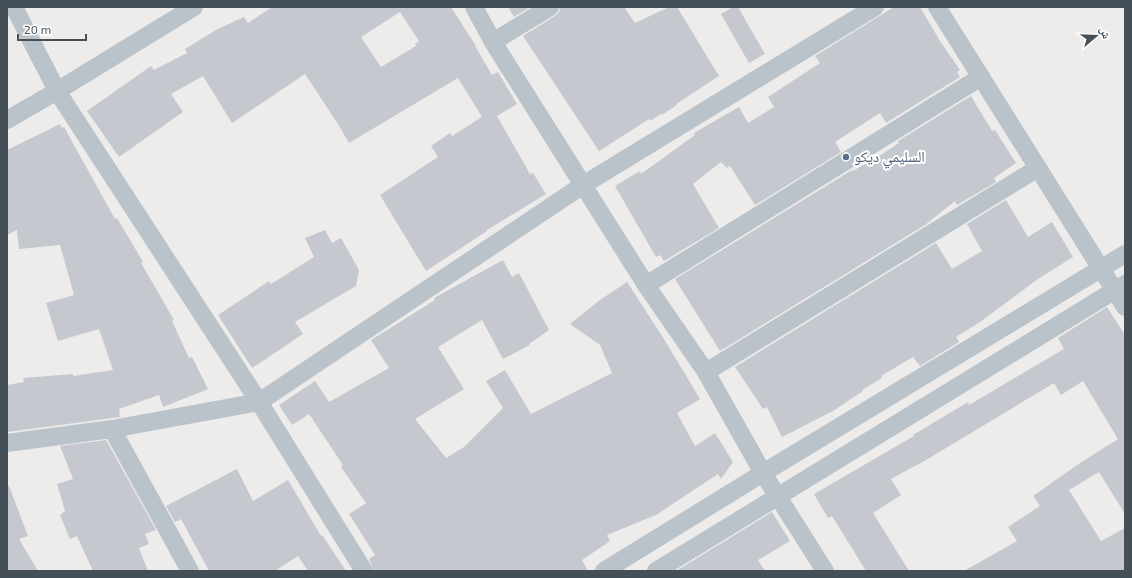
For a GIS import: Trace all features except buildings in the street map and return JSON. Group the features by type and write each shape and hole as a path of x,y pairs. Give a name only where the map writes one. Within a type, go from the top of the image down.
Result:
{"street":[{"path":"14,7 57,91 260,402 364,571"},
{"path":"7,120 194,7"},
{"path":"474,7 493,42 646,285 706,372 763,473 825,571"},
{"path":"493,42 550,7"},
{"path":"7,442 112,429 260,402 583,185 875,7"},
{"path":"937,7 1101,268 1120,288 1125,307"},
{"path":"646,285 981,77"},
{"path":"706,372 1038,168"},
{"path":"604,571 1125,254"},
{"path":"656,571 1120,288"},
{"path":"112,429 190,571"}],"place":[{"name":"السليمي ديكو","path":"846,157"}]}
